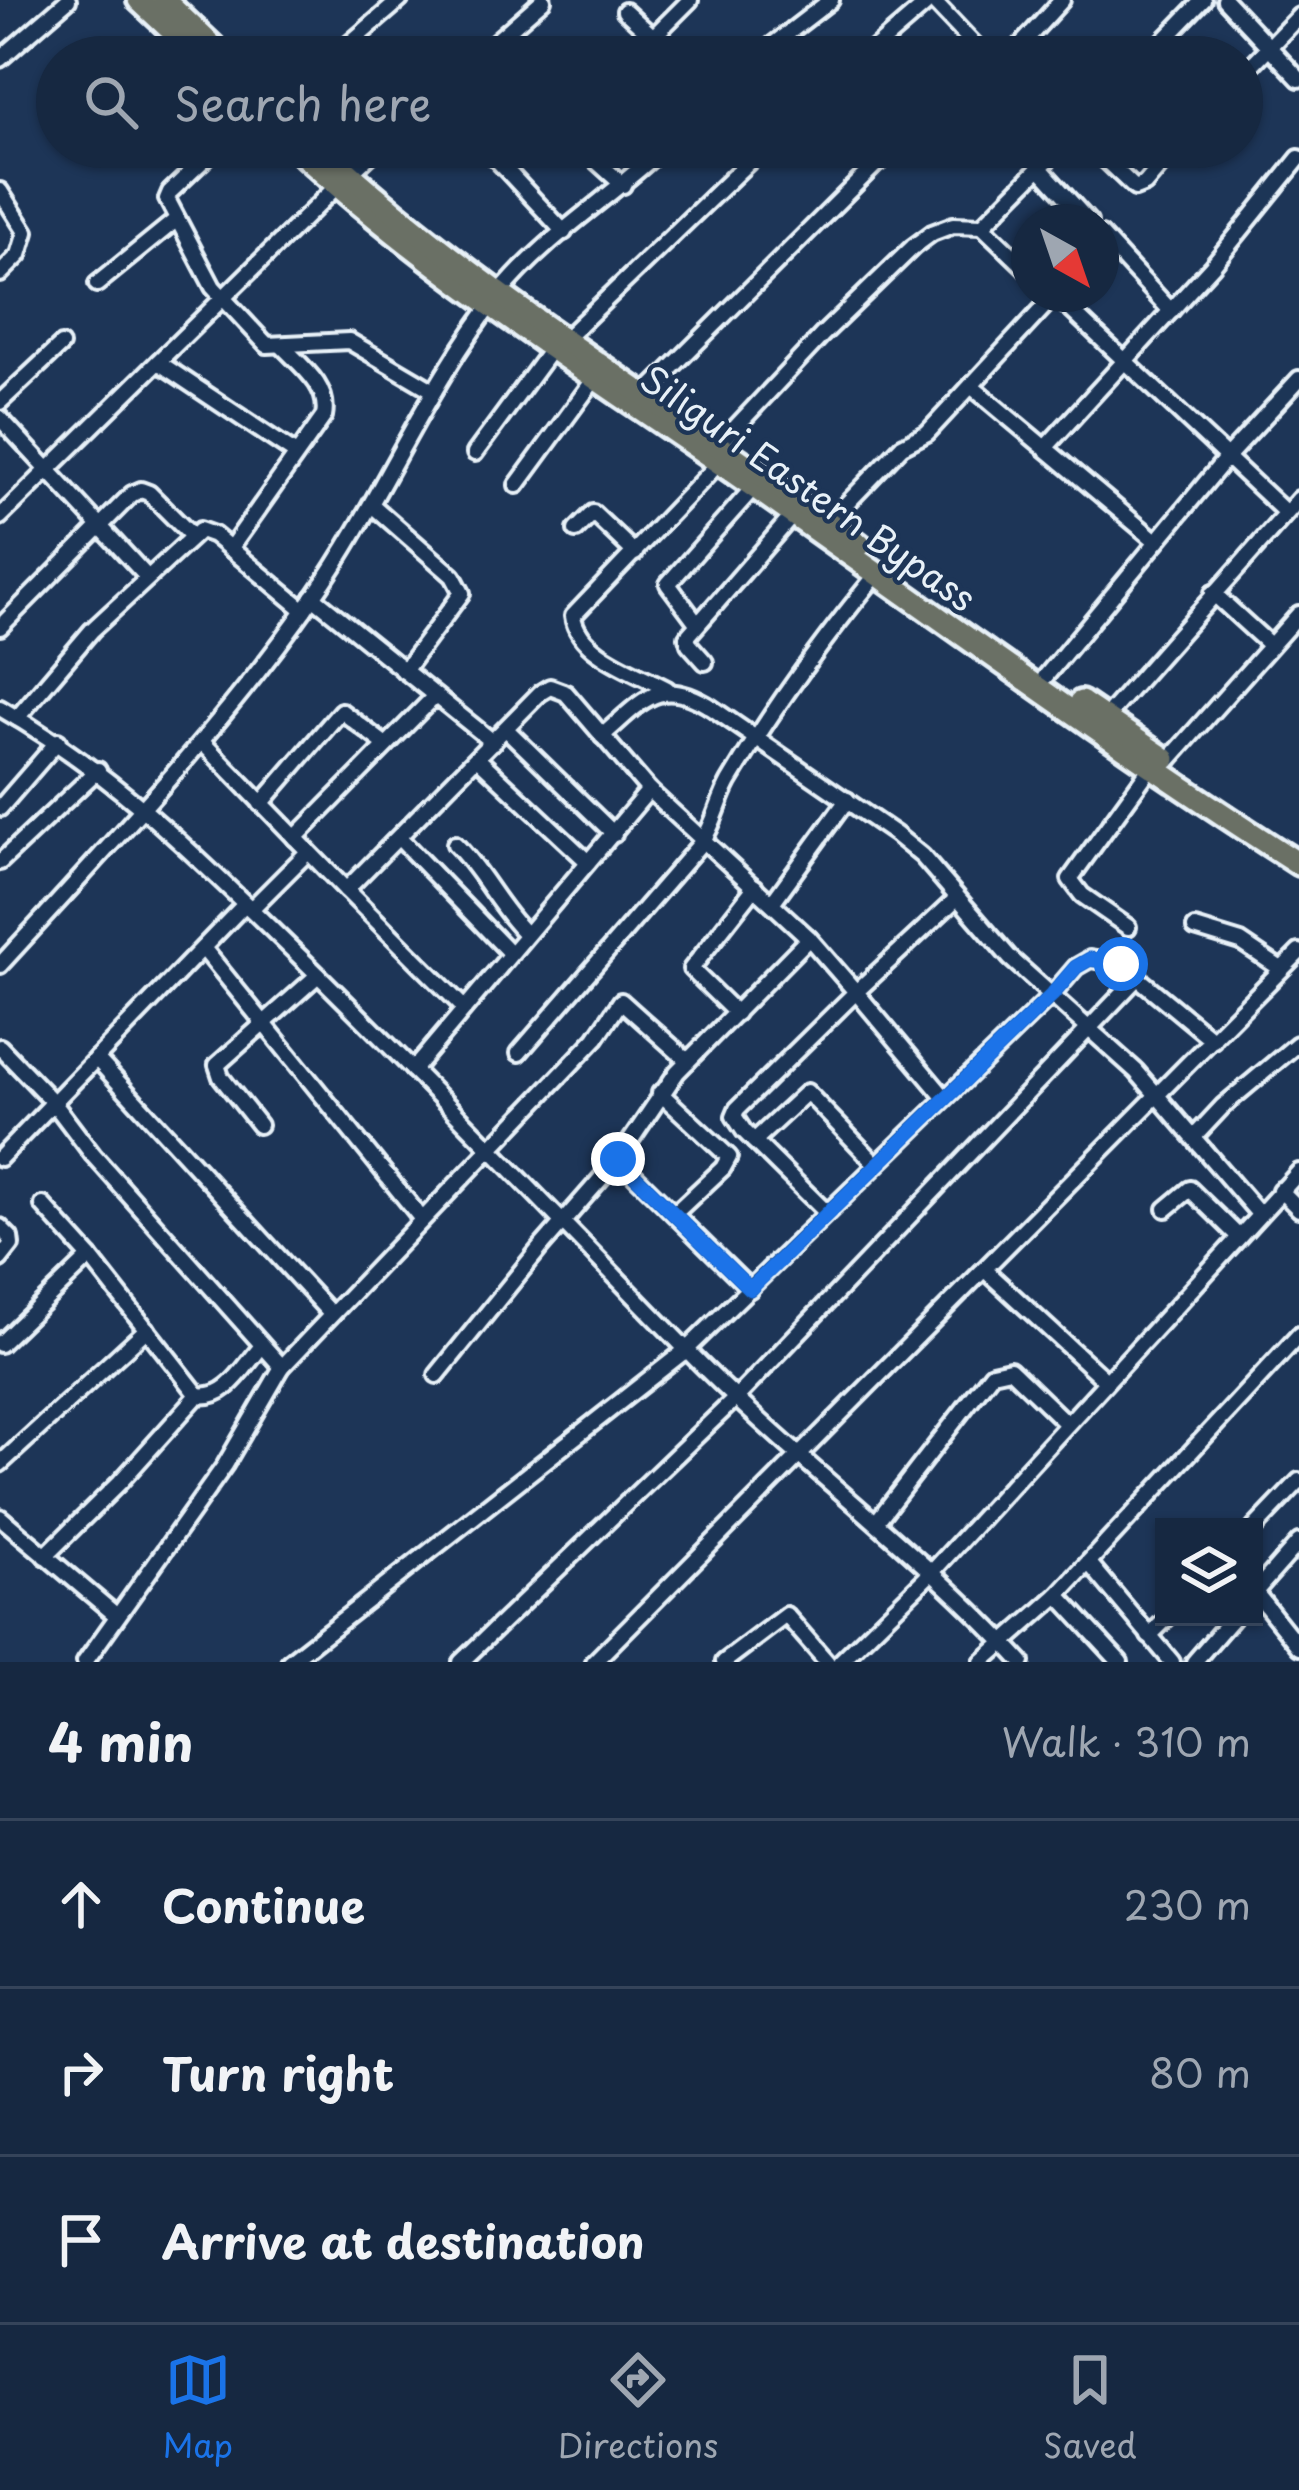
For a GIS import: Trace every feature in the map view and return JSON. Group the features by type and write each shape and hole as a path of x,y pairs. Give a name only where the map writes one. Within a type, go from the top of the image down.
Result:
{"main road":[{"path":"139,0 178,36"},
{"path":"177,4 205,36"},
{"name":"Siliguri Eastern Bypass","path":"326,168 497,298 646,393 754,487 1299,864"},
{"name":"Siliguri Eastern Bypass","path":"335,168 344,180"},
{"name":"Siliguri Eastern Bypass","path":"560,342 596,377 829,522 1105,718 1160,764 1299,849"}],"street":[{"path":"0,59 68,0"},
{"path":"358,36 400,0"},
{"path":"502,36 543,0"},
{"path":"654,36 690,0"},
{"path":"784,36 831,0"},
{"path":"889,36 931,0 966,36"},
{"path":"1029,36 1062,0"},
{"path":"1168,36 1203,0"},
{"path":"1226,0 1259,36"},
{"path":"625,11 652,36"},
{"path":"1263,53 1299,16"},
{"path":"1263,40 1299,79"},
{"path":"1046,448 1171,311 1299,158"},
{"path":"195,168 167,200 192,240 206,276 261,340 267,345 349,341 434,391"},
{"path":"0,517 357,168"},
{"path":"505,168 564,232"},
{"path":"604,168 623,185"},
{"path":"0,965 202,742 309,604 372,505 434,391 497,298 564,232 641,168"},
{"path":"475,453 560,342 742,168"},
{"path":"646,393 872,168"},
{"path":"982,226 1040,168 1073,204"},
{"path":"1114,168 1135,188 1158,168"},
{"path":"0,191 21,219 26,243 0,274"},
{"path":"97,284 177,219"},
{"path":"1011,254 982,226 953,225 913,247 822,335 635,553 578,606 574,627 595,649 667,689 693,695 922,856 985,932 1158,1096 1259,1214"},
{"path":"1119,255 1171,311"},
{"path":"829,522 902,446 927,434 1038,312"},
{"path":"1072,312 1285,512"},
{"path":"230,549 324,416 325,396 281,345"},
{"path":"0,402 61,346"},
{"path":"158,362 296,454"},
{"path":"517,485 596,377"},
{"path":"1045,677 1227,457 1299,379"},
{"path":"971,386 1156,541"},
{"path":"0,418 147,577"},
{"path":"697,623 668,584 754,487"},
{"path":"0,627 141,490 192,536"},
{"path":"1105,718 1299,499"},
{"path":"372,505 453,575 462,593 404,671"},
{"path":"576,530 593,513 635,553"},
{"path":"705,662 687,637 793,514"},
{"path":"17,718 56,670 147,577 192,536 206,531 404,671 493,742"},
{"path":"519,1053 702,842 715,823 726,788 757,738 810,657 877,574"},
{"path":"1213,593 1270,645"},
{"path":"1128,927 1082,895 1070,879 1160,764 1299,614"},
{"path":"1286,628 1299,643"},
{"path":"346,890 550,687 566,693 650,790 809,938 944,1097"},
{"path":"602,736 649,696 667,689"},
{"path":"295,838 435,696"},
{"path":"0,708 58,742 144,808 318,975 686,1350 932,1572 1022,1662"},
{"path":"261,804 341,711 386,745"},
{"path":"506,729 614,834"},
{"path":"0,808 58,742"},
{"path":"202,742 464,1008"},
{"path":"477,758 588,862"},
{"path":"0,862 98,770"},
{"path":"412,1070 650,790"},
{"path":"772,903 847,800"},
{"path":"400,838 509,952"},
{"path":"455,844 485,876 500,907 525,934"},
{"path":"0,1158 203,948 308,852"},
{"path":"736,1012 691,969 755,887"},
{"path":"827,1213 737,1124 737,1109 957,898"},
{"path":"1195,928 1241,942 1282,969"},
{"path":"436,1375 618,1159 660,1093 809,938"},
{"path":"203,948 421,1218"},
{"path":"594,1662 1299,952"},
{"path":"289,1662 686,1350 1076,967 1090,959 1121,964 1213,1040"},
{"path":"259,1125 221,1077 217,1065 318,975"},
{"path":"461,1662 736,1397 1139,976"},
{"path":"85,1662 225,1465 281,1367 596,1038 621,1001 688,1061"},
{"path":"1193,1137 1297,1044"},
{"path":"0,1047 281,1367"},
{"path":"96,1058 330,1312"},
{"path":"754,1141 807,1092 876,1164"},
{"path":"660,1093 729,1157 674,1214"},
{"path":"618,1159 750,1289"},
{"path":"840,1662 932,1572 1299,1172"},
{"path":"1166,1209 1190,1190 1238,1236"},
{"path":"1280,1190 1299,1209"},
{"path":"43,1205 198,1395 209,1397 224,1391 262,1346"},
{"path":"0,1227 11,1245 0,1259"},
{"path":"0,1344 90,1257"},
{"path":"985,1270 1106,1381"},
{"path":"0,1464 147,1329"},
{"path":"982,1662 1058,1595 1299,1335"},
{"path":"877,1521 951,1422 1000,1368 1010,1369 1067,1424"},
{"path":"45,1556 198,1395"},
{"path":"1263,1518 1299,1480"},
{"path":"0,1517 117,1616"},
{"path":"1263,1583 1299,1542"},
{"path":"1089,1563 1172,1662"},
{"path":"1058,1595 1120,1662"},
{"path":"1263,1602 1299,1647"},
{"path":"724,1662 786,1615 827,1662"},
{"path":"1150,1636 1159,1626"},
{"path":"1193,1662 1225,1626"}],"route":[{"path":"618,1159 750,1289 1076,967 1103,958 1121,964"}]}
